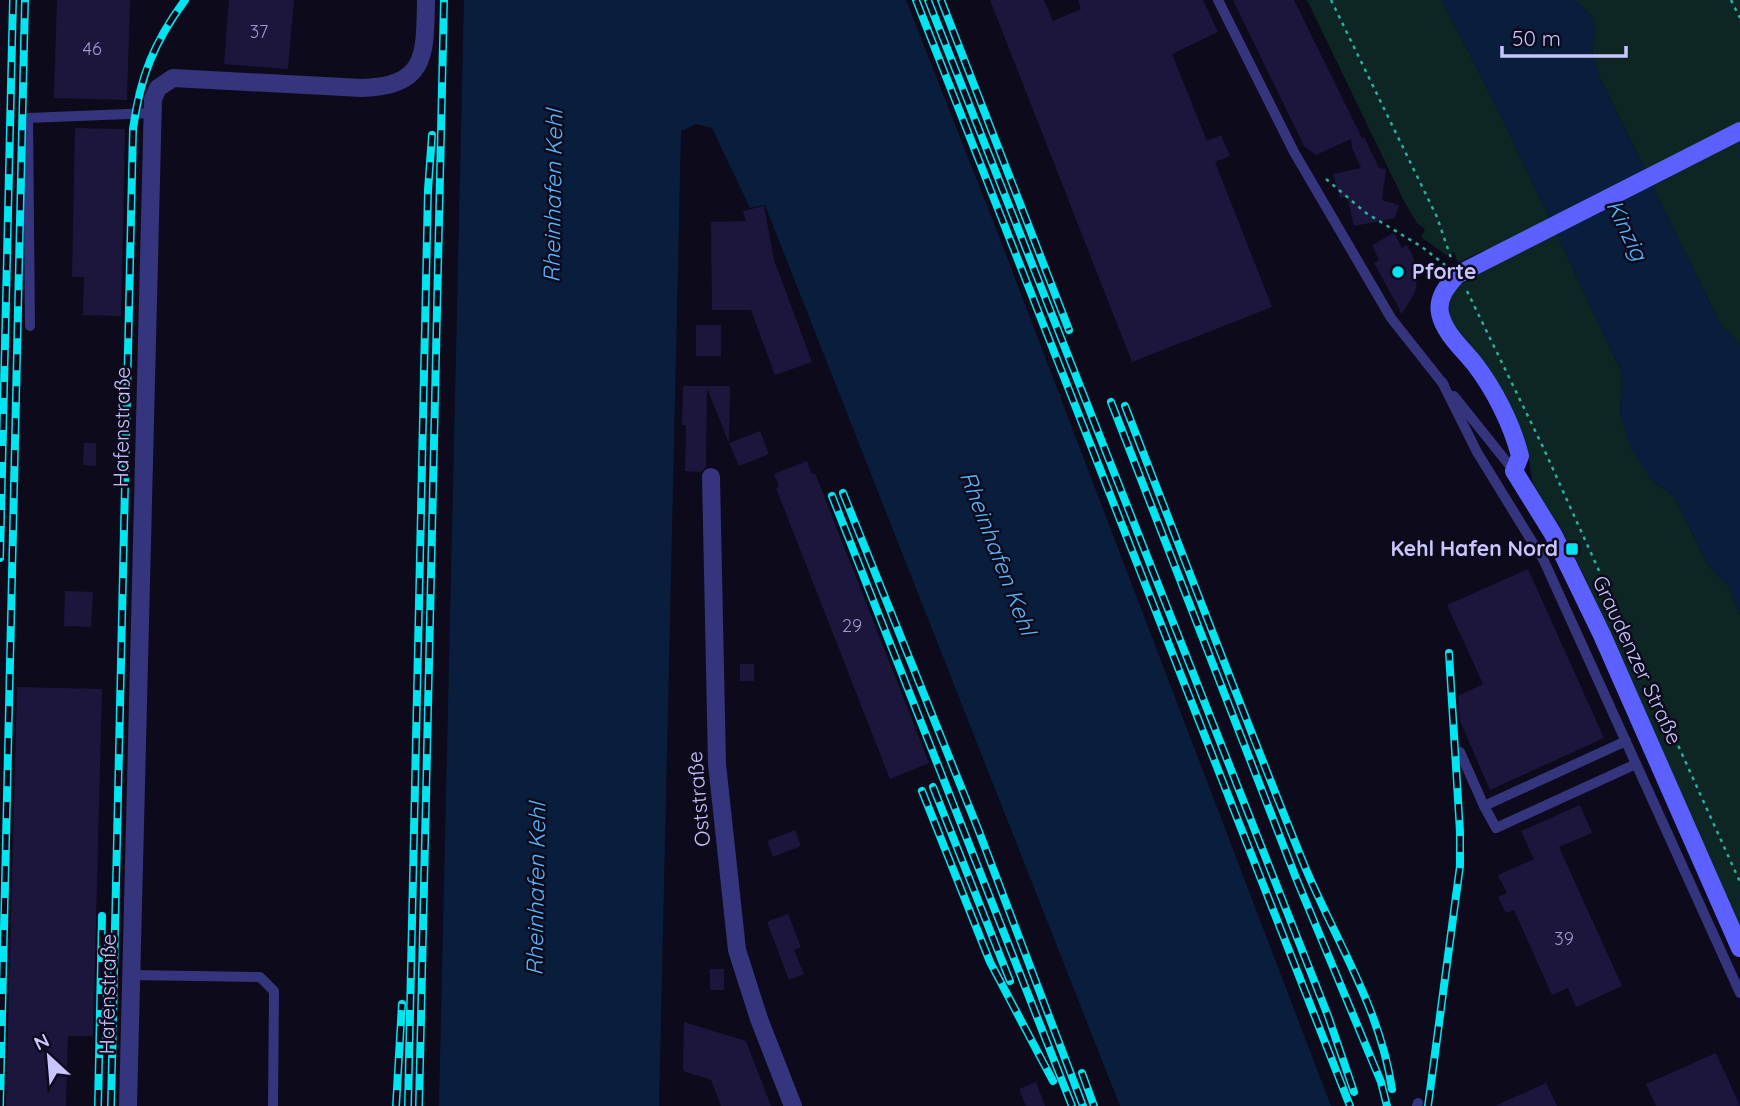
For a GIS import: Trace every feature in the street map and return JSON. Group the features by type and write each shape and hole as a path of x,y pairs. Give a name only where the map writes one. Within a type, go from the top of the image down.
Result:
{"street":[{"name":"Hafenstraße","path":"128,1106 153,99 158,88 173,78 387,87 411,76 423,51 426,0"},
{"path":"1514,471 1520,456 1509,425 1491,389 1448,330 1441,316 1441,296 1462,277 1740,131"},
{"name":"Graudenzer Straße","path":"1514,471 1553,534 1602,635 1740,948"},
{"name":"Oststraße","path":"711,477 717,764 737,950 759,1019 793,1106"}],"lane":[{"path":"1218,0 1294,152 1391,318 1514,471"},
{"path":"30,327 28,118 153,113"},
{"path":"1442,382 1477,452 1544,561 1740,993"},
{"path":"1484,806 1626,741"},
{"path":"1460,752 1496,828 1636,764"},
{"path":"131,975 260,976 274,991 272,1106"}],"path":[{"path":"1331,0 1437,217 1462,277 1543,447 1740,882"},
{"path":"1731,0 1740,18"},
{"path":"1325,178 1366,213 1422,247 1462,277"}],"green space":[{"path":"1307,0 1442,0 1505,124 1622,373 1620,415 1651,480 1674,496 1708,565 1729,587 1740,615 1740,928 1582,572 1559,525 1533,486 1528,452 1489,370 1449,319 1451,290 1492,267 1484,250 1458,263 1454,252 1446,255 1421,237 1425,229 1417,223 1404,201"},
{"path":"1575,0 1740,0 1740,346 1719,322 1601,80 1592,53 1595,30 1592,16"}],"water":[{"name":"Rheinhafen Kehl","path":"464,0 906,0 1331,1106 1120,1106 765,205 750,208 712,128 696,124 681,131 659,1106 439,1106"},
{"name":"Kinzig","path":"1442,0 1575,0 1592,16 1595,30 1592,53 1601,80 1719,322 1740,346 1740,615 1729,587 1708,565 1674,496 1651,480 1631,448 1620,415 1622,373 1505,124"}],"building":[{"path":"57,0 130,0 127,100 54,98"},
{"path":"229,0 294,0 288,69 224,64"},
{"path":"990,0 1044,0 1053,21 1081,9 1078,0 1203,0 1218,32 1172,54 1207,141 1221,135 1230,156 1215,162 1272,307 1132,362"},
{"path":"1233,0 1294,0 1362,138 1364,137 1379,168 1386,169 1382,200 1399,205 1395,218 1354,226 1347,196 1340,198 1333,174 1361,168 1351,139 1316,155 1304,146"},
{"path":"75,128 125,129 121,316 83,315 84,277 72,277"},
{"path":"764,206 774,260 812,362 775,375 751,310 712,310 711,222 746,221 743,211"},
{"name":"Pforte","path":"1394,233 1402,248 1407,245 1418,274 1415,292 1402,314 1374,263 1379,260 1372,245"},
{"path":"696,325 721,325 721,356 696,356"},
{"path":"683,386 730,386 729,443 707,388 706,467 701,472 685,471"},
{"path":"760,431 769,454 739,466 729,443"},
{"path":"84,443 96,443 96,466 83,465"},
{"path":"807,461 812,474 815,473 929,763 890,779 776,488 779,487 774,474"},
{"path":"1528,569 1604,738 1490,790 1460,721 1458,696 1483,684 1447,605"},
{"path":"65,591 93,592 91,627 64,626"},
{"path":"740,664 754,664 754,681 740,681"},
{"path":"17,687 102,689 93,1036 68,1036 66,1106 6,1106"},
{"path":"1580,805 1592,833 1559,847 1622,986 1576,1007 1568,988 1552,995 1514,910 1506,913 1498,897 1507,893 1498,875 1534,859 1521,831"},
{"path":"795,830 801,846 773,857 767,841"},
{"path":"788,914 801,947 794,950 804,974 789,980 767,922"},
{"path":"710,969 724,969 724,990 710,990"},
{"path":"684,1022 746,1041 771,1106 721,1106 711,1080 683,1071"},
{"path":"1716,1053 1740,1106 1656,1106 1646,1084"},
{"path":"1036,1082 1045,1106 1026,1106 1019,1089"},
{"path":"1546,1083 1557,1106 1495,1106"}],"railway":[{"path":"0,558 13,0"},
{"path":"0,1106 25,0"},
{"path":"111,1106 133,129 144,76 150,61 185,0"},
{"path":"419,1106 444,0"},
{"path":"916,0 1350,1106"},
{"path":"928,0 1328,1016 1354,1092"},
{"path":"941,0 1069,330"},
{"path":"408,1106 428,190 432,135"},
{"path":"1111,402 1296,878 1381,1082 1387,1106"},
{"path":"1125,406 1305,867 1356,975 1378,1031 1392,1089"},
{"path":"843,493 978,829 1083,1106"},
{"path":"832,496 1072,1106"},
{"path":"1428,1106 1460,866 1449,653"},
{"path":"933,787 1010,981"},
{"path":"922,791 990,962 1053,1081"},
{"path":"98,1106 102,916"},
{"path":"396,1106 402,1004"},
{"path":"1082,1073 1094,1106"}],"place":[{"name":"Pforte","path":"1398,272"},
{"name":"Kehl Hafen Nord","path":"1572,549"}]}
